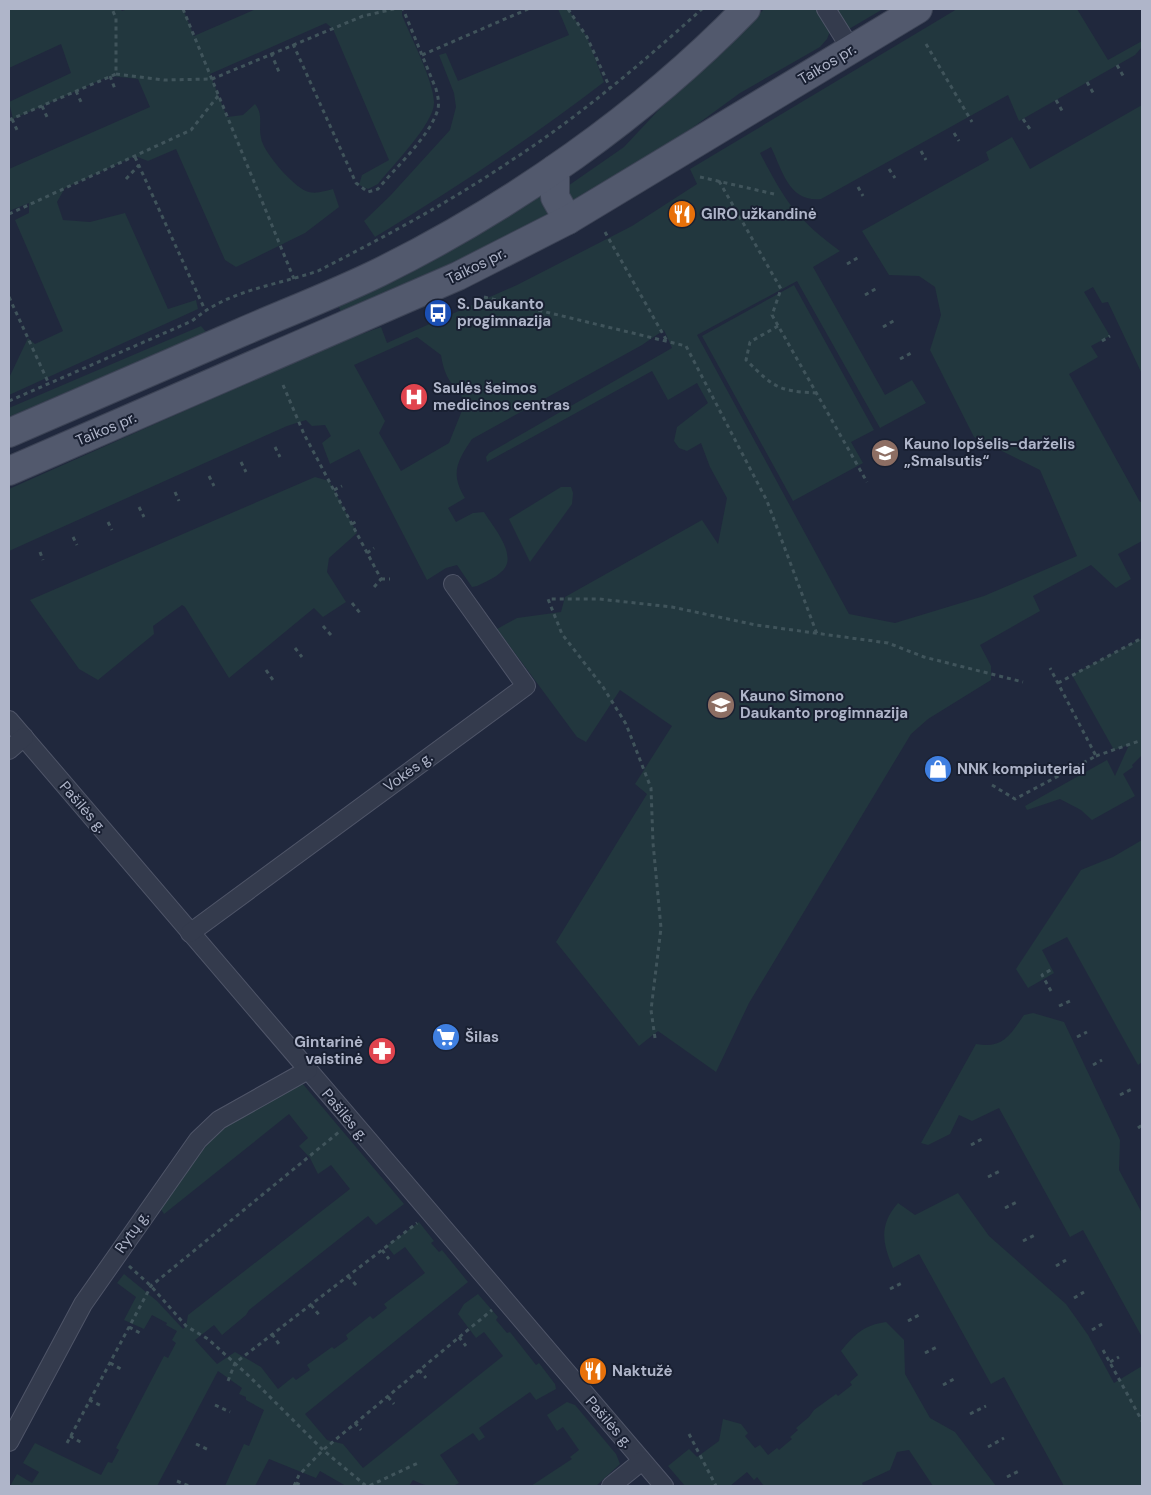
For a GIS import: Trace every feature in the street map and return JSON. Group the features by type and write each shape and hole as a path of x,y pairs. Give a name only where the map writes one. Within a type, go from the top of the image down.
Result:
{"main road":[{"path":"9,433 380,272 433,244 555,169 640,106 715,41 746,9"},
{"name":"Taikos pr.","path":"9,471 458,276 568,220 918,9"},
{"path":"555,169 555,197 568,220"}],"street":[{"path":"826,9 851,49"},
{"name":"Vokės g.","path":"190,933 526,686 453,584"},
{"name":"Pašilės g.","path":"9,720 429,1214 664,1486"},
{"path":"9,750 24,737"},
{"name":"Rytų g.","path":"9,1442 83,1304 116,1254 198,1140 219,1120 308,1070"},
{"path":"611,1486 642,1461"}],"path":[{"path":"112,9 116,18 116,74"},
{"path":"183,9 294,279"},
{"path":"18,132 10,119 116,74 164,80 212,79 363,16 394,9"},
{"path":"293,44 356,184 368,192 378,189 428,130 438,111 439,102 436,89 403,9"},
{"path":"422,55 528,9"},
{"path":"568,9 587,36 610,88"},
{"path":"9,402 192,321 205,310 248,290 318,271 451,200 514,160 610,88 640,65 702,9"},
{"path":"926,44 972,122"},
{"path":"271,53 279,72"},
{"path":"1117,65 1125,79"},
{"path":"110,76 116,89"},
{"path":"1087,82 1095,96"},
{"path":"76,91 82,104"},
{"path":"9,214 191,130 218,96"},
{"path":"1056,100 1064,114"},
{"path":"42,106 48,119"},
{"path":"1023,118 1032,132"},
{"path":"954,133 959,142"},
{"path":"921,151 926,160"},
{"path":"135,157 205,310"},
{"path":"126,179 139,165"},
{"path":"890,169 895,178"},
{"path":"700,177 774,194"},
{"path":"719,181 781,289 772,315 867,482"},
{"path":"858,187 862,196"},
{"path":"605,232 669,343"},
{"path":"847,264 859,257"},
{"path":"865,295 877,288"},
{"path":"9,297 49,384"},
{"path":"484,297 686,346 767,501 817,634"},
{"path":"883,327 895,320"},
{"path":"21,323 25,321"},
{"path":"778,326 750,342 746,360 774,387 798,392 816,393"},
{"path":"1102,341 1110,336"},
{"path":"900,359 913,352"},
{"path":"283,385 304,434 381,579"},
{"path":"275,446 280,457"},
{"path":"241,462 246,472"},
{"path":"209,476 214,486"},
{"path":"334,490 342,486"},
{"path":"175,492 179,501"},
{"path":"140,507 144,517"},
{"path":"352,524 359,520"},
{"path":"108,522 112,530"},
{"path":"73,537 77,545"},
{"path":"367,552 374,548"},
{"path":"40,552 43,560"},
{"path":"374,587 381,579 390,578"},
{"path":"655,1038 652,1010 661,928 653,843 651,788 626,724 603,688 562,634 548,599 599,599 672,608 817,634 888,643 924,657 1023,682"},
{"path":"352,603 360,613"},
{"path":"323,626 330,635"},
{"path":"1058,683 1142,638"},
{"path":"295,648 302,657"},
{"path":"1050,668 1096,756"},
{"path":"266,670 273,680"},
{"path":"992,785 1015,799 1096,756 1142,740"},
{"path":"1051,991 1042,975 1052,969"},
{"path":"1059,1006 1070,1001"},
{"path":"1077,1037 1087,1032"},
{"path":"1093,1065 1102,1060"},
{"path":"1120,1095 1134,1088"},
{"path":"66,1443 151,1286 310,1158 351,1122"},
{"path":"971,1145 982,1138"},
{"path":"988,1177 1000,1171"},
{"path":"1006,1208 1017,1202"},
{"path":"228,1381 235,1363 429,1214"},
{"path":"1023,1241 1035,1234"},
{"path":"382,1250 388,1259"},
{"path":"116,1254 151,1286 186,1326 208,1339 323,1450 365,1485 370,1486 418,1463"},
{"path":"1056,1266 1066,1260"},
{"path":"348,1276 357,1286"},
{"path":"890,1289 902,1283"},
{"path":"1074,1298 1084,1292"},
{"path":"303,1486 295,1484 299,1475 323,1450 504,1300"},
{"path":"311,1305 320,1316"},
{"path":"908,1321 919,1316"},
{"path":"1092,1330 1102,1324"},
{"path":"129,1327 140,1333"},
{"path":"272,1334 281,1347"},
{"path":"459,1337 466,1346"},
{"path":"925,1353 937,1347"},
{"path":"1103,1350 1142,1421"},
{"path":"1110,1362 1119,1357"},
{"path":"110,1362 122,1369"},
{"path":"420,1370 426,1378"},
{"path":"943,1385 954,1379"},
{"path":"387,1396 394,1404"},
{"path":"90,1400 102,1406"},
{"path":"215,1405 230,1412"},
{"path":"970,1414 986,1406"},
{"path":"355,1423 361,1430"},
{"path":"689,1434 716,1486"},
{"path":"70,1436 82,1443"},
{"path":"988,1447 1004,1438"},
{"path":"196,1444 209,1450"},
{"path":"1008,1477 1021,1470"},
{"path":"177,1481 189,1486"}],"shaded area":[{"path":"9,9 120,9 122,11 128,9 183,9 194,36 256,9 402,9 402,15 430,82 434,102 432,111 420,133 402,156 378,184 368,189 359,185 362,175 389,160 333,29 326,23 210,74 227,117 243,115 255,104 259,112 260,134 263,144 279,168 294,183 306,191 316,193 333,189 339,207 305,233 236,267 225,260 176,149 148,161 135,156 65,188 57,202 63,220 90,222 125,213 168,309 196,300 198,309 9,395 9,378 28,338 35,344 63,331 15,220 29,213 29,203 9,211 9,169 150,107 138,79 110,76 13,119 9,102 71,73 61,44 9,68"},
{"path":"558,9 568,9 587,37 604,82 548,124 491,163 375,237 364,221 390,196 450,130 456,107 454,93 439,55 446,53 458,81 569,35"},
{"path":"764,9 817,9 830,31 827,39 820,47 740,93 655,155 571,203 565,188 624,147 669,99 726,49"},
{"path":"837,9 883,9 849,29"},
{"path":"957,9 1077,9 1108,60 1142,41 1142,47 1135,55 1019,121 1008,95 821,199 810,199 801,196 794,190 784,175 771,147 760,153 793,208 812,229 840,251 813,267 885,395 912,380 926,403 880,428 797,281 697,335 849,614 895,623 984,596 1077,556 1040,470 974,437 930,350 941,315 935,287 919,276 889,275 862,231 989,160 986,152 1012,137 1030,169 1142,105 1142,374 1108,302 1102,303 1093,287 1084,292 1110,336 1091,346 1098,357 1069,374 1140,502 1142,501 1142,541 1118,554 1131,579 1116,588 1091,565 1033,596 1040,611 980,645 991,666 991,680 928,719 911,734 749,1003 716,1072 658,1031 639,1046 556,942 647,794 635,784 672,726 620,690 586,742 577,737 497,629 517,618 561,612 565,597 702,520 718,544 727,498 710,467 701,443 687,451 679,448 674,441 677,427 708,403 697,383 668,400 652,371 487,462 486,457 489,453 672,348 664,330 642,345 472,439 462,454 457,468 458,482 465,498 448,508 456,522 473,513 484,512 503,542 508,558 506,566 501,572 477,586 472,587 457,565 446,568 427,580 359,449 330,464 322,443 331,436 325,425 312,426 306,420 287,426 9,551 9,489 337,343 381,327 387,343 517,285 632,226 697,184 690,169","holes":["417,337 441,355 447,376 456,389 461,392 463,408 449,443 401,471 379,433 385,421 354,365"]},
{"path":"543,192 554,214 467,256 341,312 338,305 405,276"},
{"path":"794,285 874,430 851,442 863,463 793,501 702,336"},
{"path":"201,326 206,332 9,417 9,408"},
{"path":"315,477 329,481 357,533 329,558 327,572 346,602 323,617 314,608 229,678 182,605 153,626 154,634 98,680 79,669 30,600"},
{"path":"561,487 571,487 573,493 572,504 530,562 509,519"},
{"path":"1142,638 1142,755 1132,765 1133,767 1123,774 1135,796 1092,820 1081,810 1060,799 1027,810 1025,806 1107,760 1115,776 1129,745 1114,750 1072,675"},
{"path":"1142,840 1142,1062 1138,1065 1067,937 1042,950 1054,973 1028,988 1016,969 1081,870 1113,857"},
{"path":"1033,1013 1064,1022 1120,1140 1119,1170 1142,1213 1142,1337 1083,1230 1070,1237 999,1108 972,1121 959,1115 950,1134 928,1145 921,1143 976,1044 993,1044 1005,1039 1024,1015"},
{"path":"302,1083 404,1204 376,1225 368,1216 249,1310 246,1315 222,1335 214,1325 195,1340 217,1364 235,1352 261,1367 278,1389 293,1377 296,1380 310,1370 307,1365 332,1347 334,1349 348,1339 346,1335 370,1316 373,1319 387,1308 384,1304 425,1273 405,1247 394,1255 387,1246 419,1222 434,1241 431,1243 439,1252 442,1250 468,1282 305,1414 327,1440 343,1444 363,1468 503,1356 484,1332 476,1338 458,1314 464,1304 478,1294 498,1317 496,1320 507,1333 510,1332 536,1365 539,1363 555,1384 556,1389 536,1400 530,1392 479,1428 485,1437 479,1441 473,1433 440,1455 459,1483 448,1487 424,1485 413,1480 409,1486 346,1486 320,1471 316,1478 269,1459 255,1486 225,1486 244,1444 249,1446 264,1410 246,1400 246,1397 239,1394 242,1388 218,1371 157,1486 10,1486 17,1474 32,1483 39,1472 23,1463 35,1443 101,1475 108,1462 112,1463 119,1450 116,1448 164,1356 168,1358 176,1343 172,1340 177,1331 152,1315 144,1329 124,1320 136,1297 117,1283 124,1274 157,1301 183,1329 186,1326 188,1315 350,1189 331,1165 318,1174 310,1158 299,1146 308,1138 289,1114 164,1214 159,1206 213,1137 241,1116"},
{"path":"958,1193 989,1236 1066,1304 1088,1335 1114,1383 1142,1366 1142,1486 1064,1486 1004,1377 991,1384 919,1254 893,1268 886,1250 884,1234 888,1219 898,1203 915,1215"},
{"path":"886,1322 904,1340 905,1374 930,1418 955,1432 996,1486 933,1486 909,1450 897,1452 890,1470 862,1483 863,1486 764,1486 757,1477 754,1480 747,1472 730,1486 685,1486 668,1466 689,1449 697,1457 719,1441 723,1419 741,1424 748,1433 745,1436 755,1448 760,1445 768,1455 777,1448 779,1450 792,1439 790,1437 798,1430 796,1428 814,1410 852,1385 850,1382 858,1375 841,1351 861,1331 872,1325"},
{"path":"567,1402 575,1405 616,1454 620,1464 596,1486 531,1486 572,1459 570,1457 579,1450 563,1427 557,1431 547,1415"}],"place":[{"name":"GIRO užkandinė","path":"682,214"},
{"name":"S. Daukanto progimnazija","path":"438,313"},
{"name":"Saulės šeimos medicinos centras","path":"414,397"},
{"name":"Kauno lopšelis-darželis „Smalsutis“","path":"885,453"},
{"name":"Kauno Simono Daukanto progimnazija","path":"721,705"},
{"name":"NNK kompiuteriai","path":"938,769"},
{"name":"Šilas","path":"446,1037"},
{"name":"Gintarinė vaistinė","path":"382,1051"},
{"name":"Naktužė","path":"593,1371"}]}
